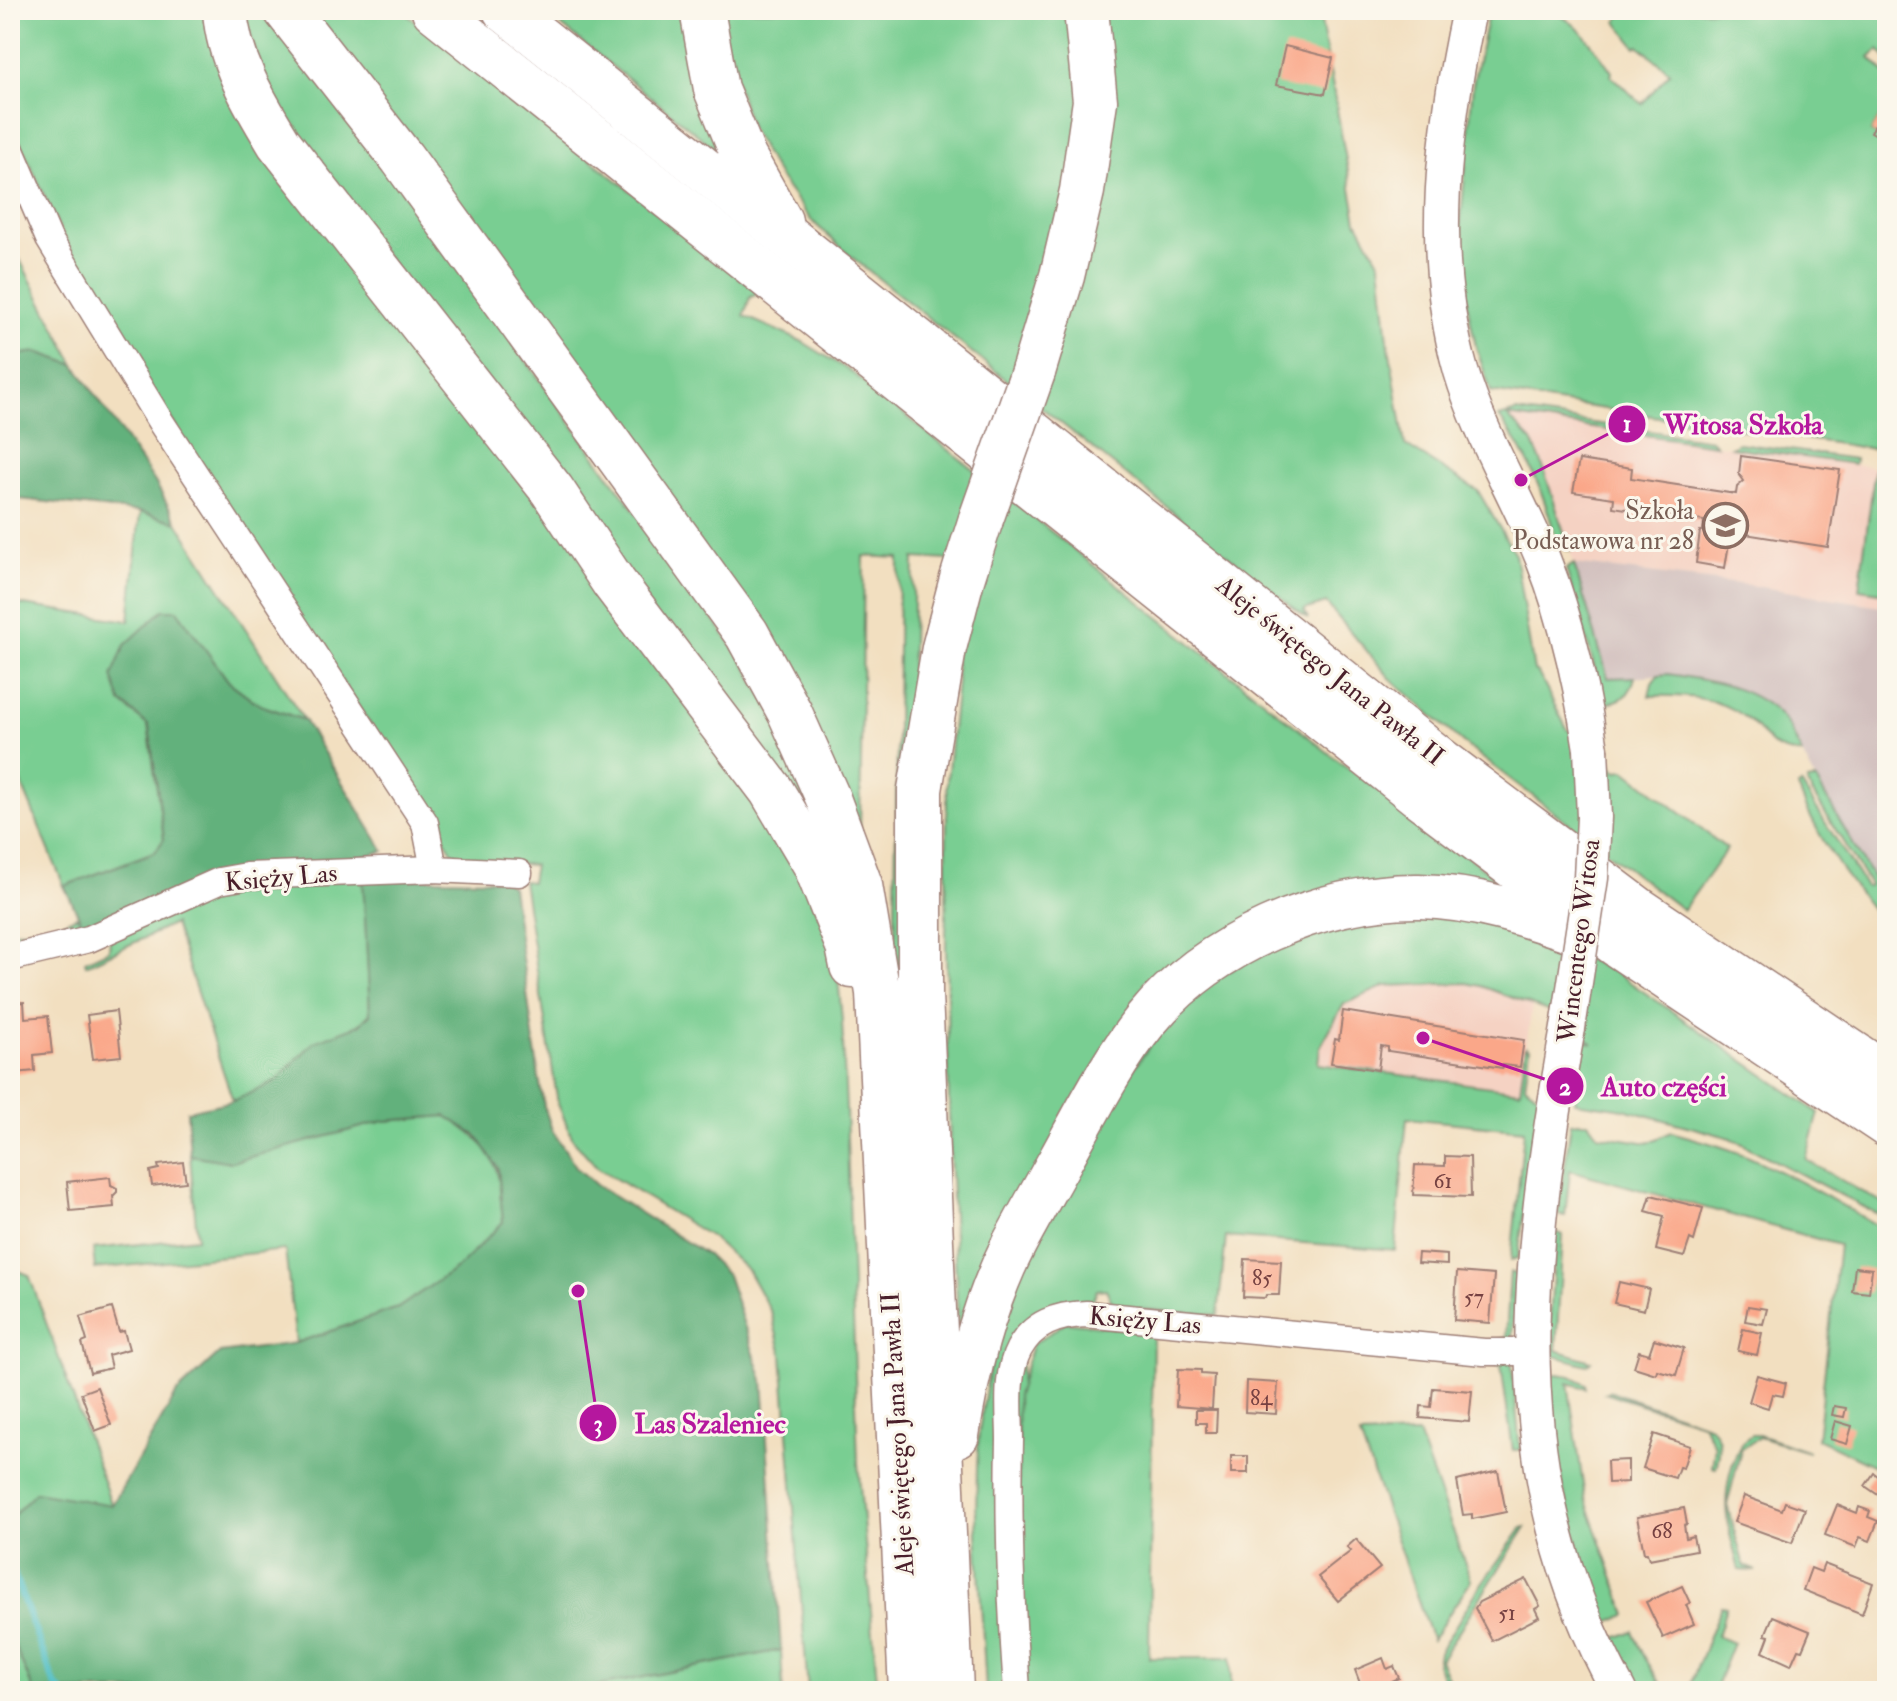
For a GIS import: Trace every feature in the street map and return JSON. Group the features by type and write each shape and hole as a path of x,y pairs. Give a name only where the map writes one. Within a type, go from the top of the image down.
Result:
{"highway":[{"path":"225,10 226,24 246,88 279,143 552,490 614,583 771,790 815,864 848,946 864,1028 886,1178"},
{"path":"286,10 402,158 747,634 790,713 827,796 860,885 878,993 886,1178"},
{"path":"434,10 1418,795 1616,944 1887,1125"},
{"name":"Aleje świętego Jana Pawła II","path":"505,10 1439,759 1638,909 1887,1076"},
{"path":"702,10 716,89 744,157 791,241"},
{"path":"945,1569 920,995 920,790 944,648 962,579 1033,372 1062,276 1082,191 1095,101 1086,10"},
{"path":"945,1569 953,1455 966,1384 982,1325 1013,1247 1106,1078 1147,1020 1187,978 1252,935 1289,921 1356,902 1407,897 1420,896 1504,908 1616,944"},
{"name":"Aleje świętego Jana Pawła II","path":"886,1178 911,1691"},
{"name":"Aleje świętego Jana Pawła II","path":"945,1569 951,1691"}],"street":[{"name":"Wincentego Witosa","path":"1469,10 1454,85 1444,174 1442,235 1448,306 1461,370 1471,400 1535,540 1555,592 1575,662 1591,749 1592,869 1537,1239 1531,1352 1534,1413 1550,1512 1584,1619 1619,1691"},
{"path":"10,148 49,239 154,410 425,823 434,869"},
{"name":"Księży Las","path":"10,958 89,939 219,881 247,876 434,869 519,873"},
{"name":"Księży Las","path":"1017,1691 1009,1574 1010,1391 1019,1351 1045,1322 1056,1317 1086,1314 1484,1352 1531,1352"}],"shaded area":[{"name":"Szkoła Podstawowa nr 28","path":"1506,415 1887,469 1887,607 1748,585 1574,564 1555,501"},
{"path":"1574,564 1748,585 1887,607 1887,897 1831,810 1785,721 1735,688 1709,680 1668,674 1608,679"},
{"path":"1467,983 1532,1006 1520,1091 1318,1064 1320,1047 1344,1004 1385,986"}],"green space":[{"path":"1526,8 1568,20 1592,44 1612,72 1611,76 1642,104 1670,72 1638,45 1636,47 1617,22 1624,10 1887,10 1887,59 1879,50 1870,58 1887,75 1887,105 1871,132 1887,142 1887,451 1491,392 1476,347 1467,303 1460,230 1473,84 1489,10"},
{"path":"10,10 215,10 218,39 761,793 835,946 846,1109 858,1463 878,1691 808,1691 782,1355 771,1312 748,1271 711,1237 598,1168 573,1140 558,1104 523,881 531,882 534,865 458,860 127,352 60,230 10,120"},
{"path":"241,10 265,10 420,214 742,659 786,736 820,838 276,109"},
{"path":"310,10 401,10 756,290 756,295 750,297 744,316 801,341 850,371 1340,762 1530,903 1482,891 1217,942 959,1342 950,1153 946,946 947,780 957,682 948,560 914,558 899,1208 895,917 899,558 864,556 860,830"},
{"path":"542,10 690,10 744,172"},
{"path":"715,10 1319,10 1357,221 1380,263 1388,340 1405,445 1478,491 1515,554 1534,671 1538,673 1567,729 1617,771 1625,770 1727,849 1683,910 1463,743 1390,678 1326,603 1304,610 1308,619 849,255 811,220 779,177 750,128"},
{"path":"10,241 75,365 37,352 10,356"},
{"path":"37,352 75,365 155,482 177,522 140,512 10,498 10,356"},
{"path":"1516,412 1711,440 1716,445 1507,416 1532,441 1570,551 1558,546 1535,478 1499,417"},
{"path":"1738,443 1855,459 1854,464 1731,447"},
{"path":"1875,468 1887,470 1887,593 1859,589"},
{"path":"140,512 177,522 304,720 260,705 229,682 177,610 121,702 148,726 164,839 156,851 64,886 10,756 10,603 129,621"},
{"path":"1574,564 1608,678 1635,677 1628,693 1605,704 1566,569"},
{"path":"163,610 177,610 229,682 260,705 304,720 384,851 85,929 64,886 155,852 164,839 149,726 121,702 112,676 125,645"},
{"path":"1668,674 1731,687 1760,700 1787,724 1802,754 1775,747 1746,718 1723,705 1687,697 1649,696 1658,675"},
{"path":"1816,780 1878,887 1887,897 1887,928 1836,861 1815,825 1798,787 1801,784 1866,887 1869,887 1807,784"},
{"path":"363,878 370,1014 359,1025 314,1042 275,1082 233,1101 174,924 86,965 85,961 109,950 110,939 222,889"},
{"path":"363,878 504,880 512,887 539,1078 552,1130 577,1168 596,1185 707,1255 727,1275 763,1380 781,1650 573,1691 34,1691 10,1636 10,1519 35,1492 112,1505 177,1393 220,1353 296,1343 398,1308 461,1265 503,1222 498,1168 477,1136 446,1116 384,1121 231,1162 190,1155 187,1111 233,1101 275,1082 314,1042 359,1025 370,1014"},
{"path":"1396,913 1471,918 1559,946 1618,974 1819,1113 1806,1160 1887,1206 1887,1219 1731,1138 1624,1109 1575,1102 1585,1041 1593,1044 1553,1006 1550,1012 1467,983 1385,986 1344,1004 1320,1047 1318,1064 1520,1091 1526,1046 1530,1048 1525,1085 1539,1096 1518,1258 1511,1260 1524,1130 1407,1118 1395,1250 1226,1237 1218,1315 1114,1307 1106,1289 1097,1290 1091,1304 1022,1333 1010,1691 986,1691 976,1516 977,1468 979,1431 1000,1304 1099,1116 1187,995 1289,937"},
{"path":"77,916 85,929 10,947 10,932 56,926"},
{"path":"446,1116 477,1138 492,1159 497,1171 503,1222 461,1265 398,1308 296,1343 285,1250 95,1269 93,1249 197,1238 190,1155 231,1162 384,1121"},
{"path":"1588,1122 1598,1135 1648,1143 1671,1132 1730,1149 1784,1173 1887,1231 1887,1472 1817,1439 1839,1245 1570,1170 1565,1216 1558,1214 1571,1123"},
{"path":"1556,1232 1563,1235 1556,1350 1591,1361 1587,1365 1551,1355 1548,1351"},
{"path":"10,1272 29,1275 112,1506 36,1492 10,1519"},
{"path":"1510,1272 1516,1274 1512,1339 1503,1342 1501,1339 1506,1338"},
{"path":"1066,1322 1153,1332 1149,1658 1231,1658 1231,1691 1022,1691 1017,1396 1032,1345"},
{"path":"1442,1359 1509,1361 1512,1365 1520,1449 1513,1451 1501,1365"},
{"path":"1549,1375 1571,1376 1586,1384 1586,1388 1568,1383 1585,1498 1627,1615 1605,1623 1583,1563 1556,1453"},
{"path":"1609,1391 1696,1421 1605,1393"},
{"path":"1702,1423 1710,1426 1719,1440 1716,1468 1712,1467 1715,1446"},
{"path":"1418,1434 1471,1580 1432,1640 1360,1436"},
{"path":"1751,1435 1759,1435 1809,1452 1759,1437 1741,1450 1727,1505 1744,1566 1756,1571 1739,1570 1726,1507 1732,1466 1741,1445"},
{"path":"1526,1527 1440,1660 1450,1682 1445,1682 1437,1664 1439,1652 1482,1583 1522,1528"},
{"path":"1721,1606 1726,1607 1717,1636 1733,1643 1714,1691 1688,1691"},
{"path":"1633,1631 1665,1691 1639,1691 1613,1639"},
{"path":"10,1636 34,1691 10,1691"},
{"path":"781,1650 783,1691 573,1691"}],"building":[{"path":"1285,46 1333,58 1325,94 1276,85"},
{"path":"1887,105 1887,141 1871,132"},
{"path":"1741,456 1840,470 1828,547 1745,534 1747,521 1733,519 1725,568 1696,563 1704,521 1613,507 1614,498 1573,492 1579,460 1632,468 1631,478 1736,494 1737,487 1744,481 1739,474"},
{"path":"24,1002 25,1018 48,1016 52,1053 34,1055 35,1071 15,1073 10,1003"},
{"path":"116,1011 121,1056 93,1059 87,1015"},
{"path":"1343,1011 1524,1040 1520,1067 1503,1065 1503,1068 1388,1051 1388,1047 1381,1046 1378,1070 1331,1063 1335,1039 1339,1040"},
{"path":"1445,1156 1470,1157 1471,1197 1413,1195 1415,1165 1445,1166"},
{"path":"183,1162 186,1182 152,1186 150,1171 159,1169 158,1165"},
{"path":"110,1177 111,1185 117,1188 113,1196 114,1207 70,1211 67,1182"},
{"path":"1651,1195 1703,1208 1694,1241 1690,1239 1684,1257 1656,1250 1664,1216 1646,1211"},
{"path":"1418,1253 1447,1255 1447,1265 1417,1263"},
{"path":"1245,1259 1281,1261 1279,1295 1243,1297"},
{"path":"1855,1267 1872,1269 1869,1293 1852,1291"},
{"path":"1457,1272 1494,1275 1490,1323 1454,1320"},
{"path":"1619,1282 1649,1289 1644,1310 1614,1303"},
{"path":"1748,1306 1767,1309 1763,1324 1745,1321"},
{"path":"112,1308 119,1332 124,1331 129,1349 108,1355 111,1368 90,1373 82,1343 87,1341 80,1317"},
{"path":"1743,1329 1762,1333 1757,1355 1738,1351"},
{"path":"1654,1339 1684,1348 1676,1375 1657,1370 1656,1374 1634,1367 1639,1351 1649,1354"},
{"path":"1178,1369 1201,1370 1201,1374 1214,1375 1212,1409 1176,1406"},
{"path":"1757,1375 1786,1383 1783,1396 1772,1394 1768,1408 1749,1402"},
{"path":"1246,1381 1278,1383 1276,1414 1245,1412"},
{"path":"97,1387 111,1425 95,1431 81,1393"},
{"path":"1433,1388 1472,1391 1469,1422 1420,1418 1421,1406 1431,1407"},
{"path":"1834,1406 1846,1408 1844,1417 1832,1415"},
{"path":"1196,1410 1217,1410 1216,1433 1206,1433 1206,1423 1196,1423"},
{"path":"1835,1421 1852,1426 1847,1444 1830,1439"},
{"path":"1654,1434 1690,1446 1683,1468 1679,1467 1675,1478 1643,1468"},
{"path":"1231,1456 1248,1456 1248,1473 1231,1473"},
{"path":"1628,1460 1628,1482 1608,1483 1607,1461"},
{"path":"1498,1471 1506,1512 1472,1519 1472,1514 1463,1515 1457,1481"},
{"path":"1874,1473 1887,1483 1887,1501 1865,1486"},
{"path":"1744,1496 1782,1510 1785,1502 1805,1509 1792,1543 1734,1522"},
{"path":"1837,1505 1857,1513 1859,1507 1870,1511 1868,1517 1878,1521 1870,1541 1860,1537 1856,1547 1825,1535"},
{"path":"1684,1508 1686,1538 1693,1536 1696,1550 1649,1559 1644,1553 1637,1517"},
{"path":"1356,1539 1380,1568 1338,1601 1318,1577 1351,1551 1347,1547"},
{"path":"1824,1564 1873,1583 1862,1614 1803,1590 1811,1568 1821,1572"},
{"path":"1526,1579 1540,1606 1535,1609 1539,1617 1492,1641 1475,1608 1479,1602"},
{"path":"1682,1586 1690,1603 1686,1605 1694,1624 1663,1638 1646,1602"},
{"path":"1773,1616 1810,1631 1791,1665 1763,1652 1769,1636 1765,1635"},
{"path":"1383,1658 1387,1669 1394,1666 1399,1678 1392,1681 1396,1691 1363,1691 1355,1670"}],"waterway":[{"path":"10,1564 55,1685 61,1691"}],"place":[{"name":"Witosa Szkoła","path":"1521,480"},
{"name":"Szkoła Podstawowa nr 28","path":"1725,526"},
{"name":"Auto części","path":"1423,1038"},
{"name":"Las Szaleniec","path":"578,1291"}]}
